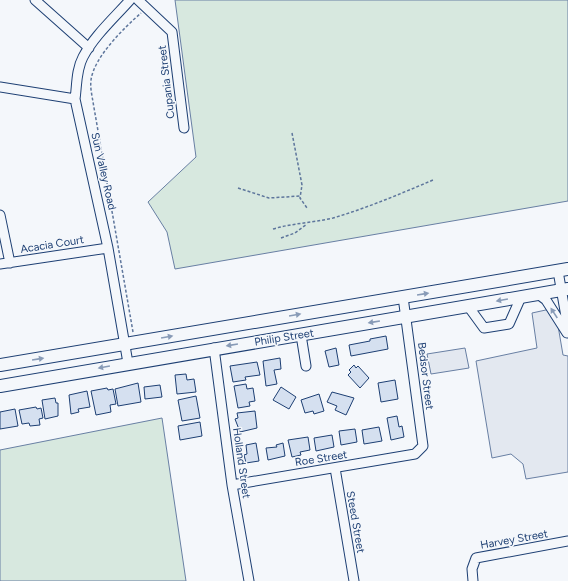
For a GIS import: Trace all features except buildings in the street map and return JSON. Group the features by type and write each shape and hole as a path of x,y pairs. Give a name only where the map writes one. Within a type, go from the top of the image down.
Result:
{"main road":[{"name":"Philip Street","path":"0,365 563,270"},
{"name":"Philip Street","path":"0,386 214,348 301,335 565,289"}],"street":[{"path":"35,0 89,48"},
{"name":"Sun Valley Road","path":"128,363 108,248 76,99 77,76 82,58 130,0"},
{"name":"Cupania Street","path":"138,0 172,32 184,128"},
{"path":"0,86 76,99"},
{"path":"0,215 10,262"},
{"name":"Acacia Court","path":"0,264 108,248"},
{"path":"563,270 568,328"},
{"path":"538,294 546,300 568,334"},
{"name":"Bedsor Street","path":"403,297 407,317 423,446 415,454"},
{"path":"468,306 484,328 509,324 521,297"},
{"path":"301,335 306,366"},
{"name":"Holland Street","path":"214,348 232,485 249,581"},
{"name":"Roe Street","path":"232,485 415,454"},
{"name":"Steed Street","path":"335,468 354,581"},
{"name":"Harvey Street","path":"474,581 472,569 476,558 568,541"}],"path":[{"path":"132,331 92,102 91,79 95,68 114,39 147,8"},
{"path":"292,133 302,185 300,196 302,204 307,208"},
{"path":"273,229 296,222 308,223 332,218 360,209 433,180"},
{"path":"238,188 269,198 300,196"},
{"path":"281,238 295,233 308,223"}],"shaded area":[{"path":"175,0 568,0 568,201 175,269 167,232 148,202 196,157"},
{"path":"555,308 563,355 568,356 568,472 526,479 523,464 511,454 492,458 476,361 537,348 532,313"},
{"path":"465,348 469,368 431,374 427,354"},
{"path":"162,418 186,581 0,581 0,450"}]}
